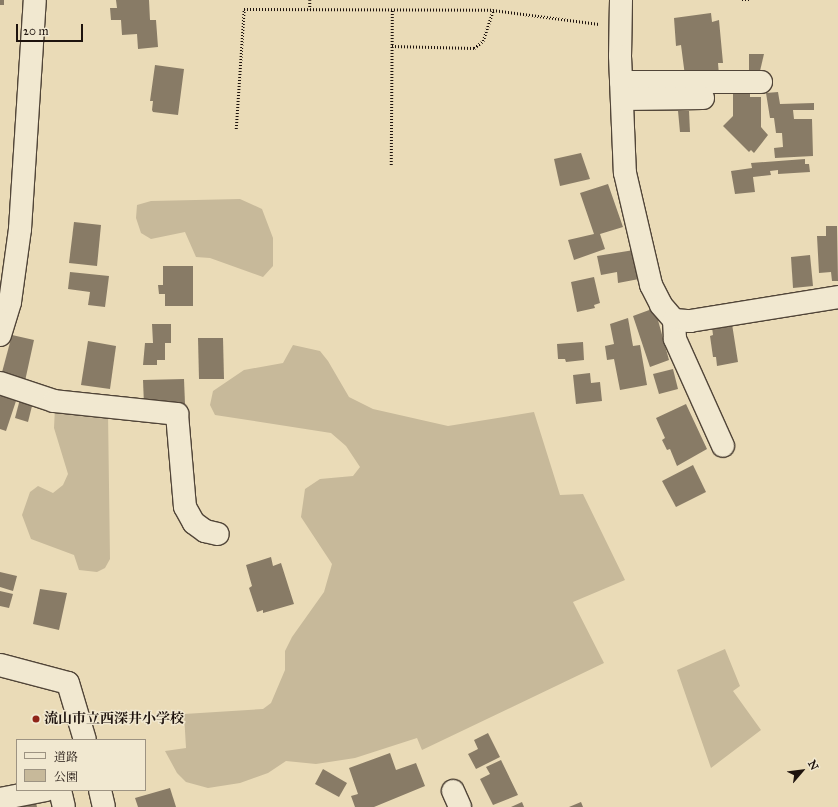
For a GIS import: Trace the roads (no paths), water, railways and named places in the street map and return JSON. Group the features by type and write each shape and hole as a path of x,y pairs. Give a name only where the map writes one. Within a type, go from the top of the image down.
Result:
{"street":[{"path":"0,335 10,302 20,229 35,0"},
{"path":"621,0 624,173 651,285 661,305 674,320 674,339 723,446"},
{"path":"622,90 761,82"},
{"path":"622,90 703,98"},
{"path":"674,320 690,321 838,298"},
{"path":"0,383 54,401 178,414 185,507 194,523 205,531 218,534"},
{"path":"0,665 68,683 85,739"},
{"path":"0,799 41,791"},
{"path":"60,791 64,807"},
{"path":"100,791 104,807"}],"place":[{"name":"流山市立西深井小学校","path":"36,719"}]}
